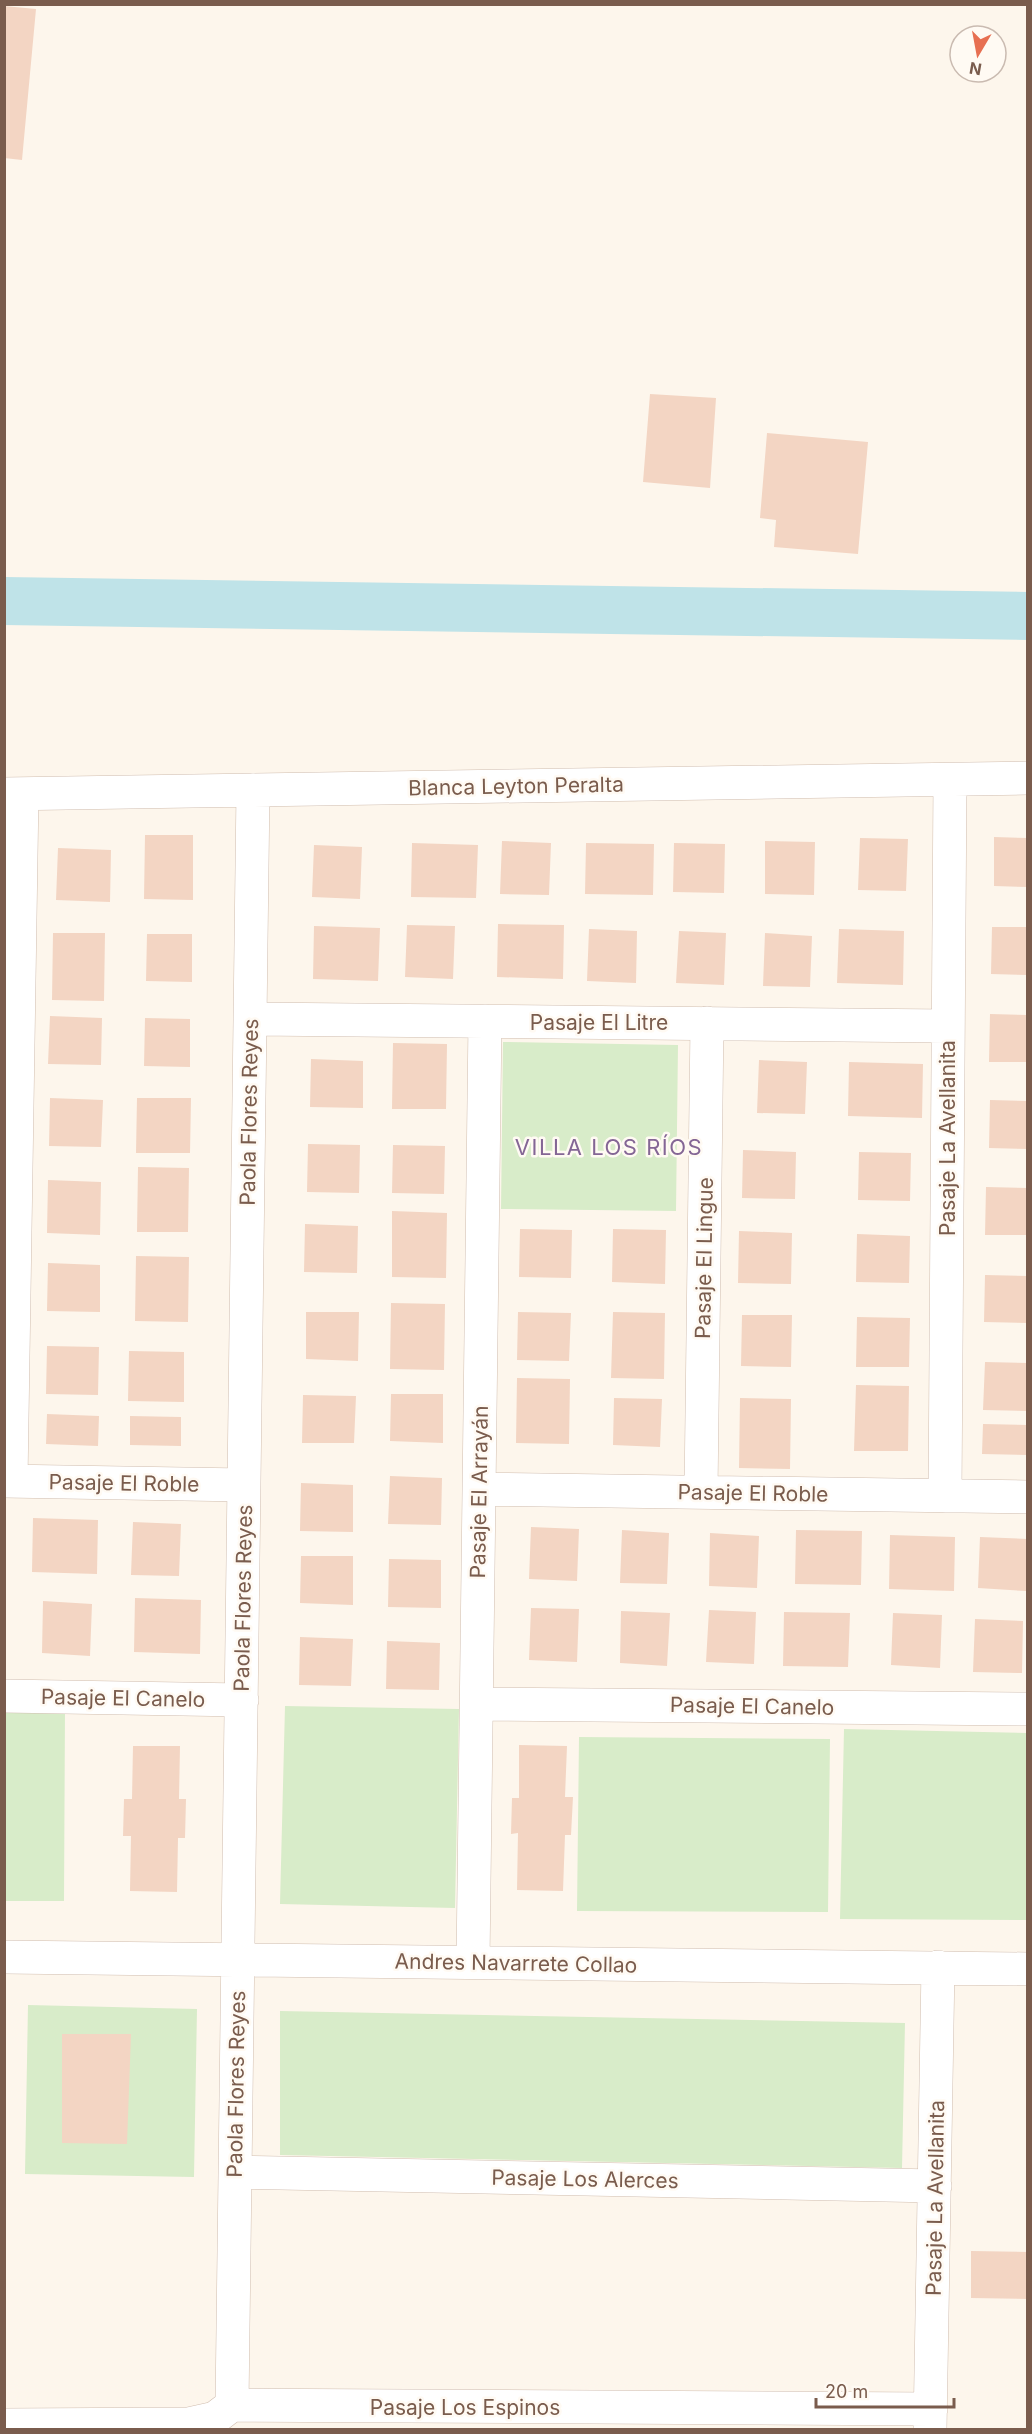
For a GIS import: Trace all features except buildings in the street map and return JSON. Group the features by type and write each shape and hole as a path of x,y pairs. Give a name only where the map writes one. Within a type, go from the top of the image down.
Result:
{"street":[{"name":"Blanca Leyton Peralta","path":"14,794 1028,778"},
{"name":"Pasaje La Avellanita","path":"945,1496 950,780"},
{"name":"Paola Flores Reyes","path":"232,2405 253,790"},
{"path":"8,1481 14,794"},
{"name":"Pasaje El Litre","path":"250,1019 948,1026"},
{"name":"Pasaje El Arrayán","path":"473,1962 485,1021"},
{"name":"Pasaje El Lingue","path":"701,1492 707,1023"},
{"name":"Pasaje El Roble","path":"8,1481 244,1485"},
{"name":"Pasaje El Roble","path":"479,1489 1028,1497"},
{"name":"Pasaje El Canelo","path":"4,1696 242,1700"},
{"name":"Pasaje El Canelo","path":"477,1704 1028,1709"},
{"name":"Andres Navarrete Collao","path":"4,1957 1028,1969"},
{"name":"Pasaje La Avellanita","path":"931,2419 938,1967"},
{"name":"Pasaje Los Alerces","path":"235,2172 935,2186"},
{"path":"4,2425 188,2424 215,2418 232,2405"},
{"name":"Pasaje Los Espinos","path":"232,2405 344,2418 931,2419"}],"green space":[{"path":"503,1042 678,1045 676,1211 501,1209"},
{"path":"285,1706 459,1709 455,1908 280,1904"},
{"path":"5,1709 65,1710 64,1901 5,1901"},
{"path":"844,1729 1027,1733 1027,1920 840,1919"},
{"path":"579,1737 830,1739 828,1912 577,1911"},
{"path":"28,2005 197,2009 194,2177 25,2174"},
{"path":"280,2011 905,2023 902,2168 280,2155"}],"waterway":[{"path":"4,601 1028,616"}],"district":[{"name":"VILLA LOS RÍOS","path":"609,1147"}]}
